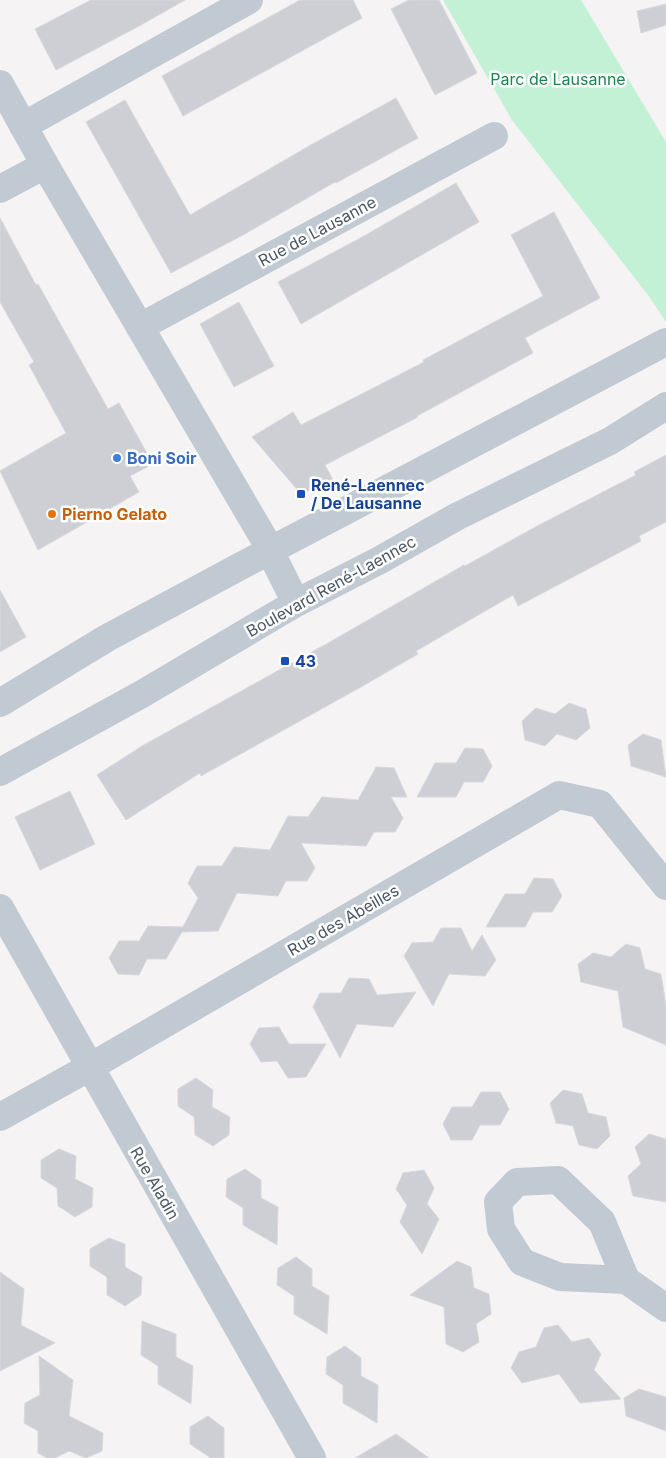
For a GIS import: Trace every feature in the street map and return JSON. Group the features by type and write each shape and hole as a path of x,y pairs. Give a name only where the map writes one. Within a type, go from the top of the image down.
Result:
{"street":[{"path":"23,126 249,0"},
{"path":"0,84 45,165 270,550 296,603"},
{"name":"Rue de Lausanne","path":"140,327 494,136"},
{"path":"0,190 45,165"},
{"path":"0,703 106,638 666,342"},
{"name":"Boulevard René-Laennec","path":"0,772 142,694 296,603 380,560 456,517 610,441 666,406"},
{"name":"Rue des Abeilles","path":"0,1117 90,1067 559,795 600,804 666,886"},
{"name":"Rue Aladin","path":"0,908 312,1458"},
{"path":"626,1280 602,1222 558,1180 517,1182 498,1202 501,1229 522,1262 560,1277 626,1280 666,1308"}],"green space":[{"name":"Parc de Lausanne","path":"443,0 581,0 666,142 666,322 651,299 512,120"}],"building":[{"path":"91,0 185,0 56,70 35,29"},
{"path":"300,0 353,0 362,18 183,116 162,76"},
{"path":"409,0 439,0 477,73 435,95 391,9"},
{"path":"666,4 666,25 641,33 637,11"},
{"path":"396,98 418,138 171,273 86,122 125,100 190,215"},
{"path":"456,183 479,222 301,324 278,282 364,236"},
{"path":"554,212 600,298 525,338 533,353 418,417 325,465 333,480 301,494 252,437 293,412 301,425 424,362 423,360 543,296 511,235"},
{"path":"0,218 36,285 38,284 108,409 119,403 153,464 130,476 139,492 38,550 0,471 66,433 29,365 34,362 0,302"},
{"path":"239,302 274,366 234,387 200,324"},
{"path":"666,455 666,522 639,536 641,541 518,606 513,595 416,651 418,654 361,687 201,776 200,773 126,820 97,775 142,746 464,565 636,475 634,472"},
{"path":"0,590 26,637 0,652"},
{"path":"569,703 586,709 590,728 576,740 557,734 545,746 525,740 522,721 536,708 555,714"},
{"path":"643,734 661,740 666,777 631,766 628,745"},
{"path":"465,748 483,749 492,766 483,782 464,782 456,797 417,797 435,763 456,763"},
{"path":"376,767 394,768 407,797 391,797 403,818 395,832 374,832 366,846 301,843 315,868 307,881 286,881 278,896 237,893 218,931 182,932 166,959 147,959 139,975 118,974 109,958 119,941 139,941 148,926 183,927 198,898 188,883 197,866 222,866 234,847 270,850 288,816 308,817 322,797 358,800"},
{"path":"70,791 95,844 40,870 15,817"},
{"path":"534,878 553,879 562,896 552,912 533,912 525,927 486,927 505,894 525,894"},
{"path":"441,928 461,928 472,951 482,935 496,960 485,976 449,974 433,1006 404,956 412,943 433,942"},
{"path":"626,944 640,948 645,969 661,974 666,1006 666,1045 623,1027 618,991 581,982 578,964 593,953 611,957"},
{"path":"349,978 369,979 377,995 416,992 393,1027 357,1024 340,1058 313,1007 320,993 341,993"},
{"path":"279,1027 289,1044 326,1044 306,1077 288,1078 277,1061 261,1062 250,1044 259,1028"},
{"path":"196,1078 213,1090 212,1107 230,1117 229,1135 213,1146 195,1135 194,1117 178,1106 178,1089"},
{"path":"563,1090 582,1094 588,1113 606,1117 610,1136 597,1149 579,1145 573,1126 556,1123 550,1103"},
{"path":"481,1092 500,1092 509,1109 500,1125 480,1125 472,1140 451,1140 443,1124 452,1107 472,1107"},
{"path":"649,1134 666,1139 666,1202 633,1196 628,1176 641,1164 635,1147"},
{"path":"59,1149 76,1156 75,1179 93,1188 92,1207 75,1217 58,1206 57,1188 41,1178 41,1160"},
{"path":"245,1169 261,1180 261,1198 278,1207 277,1245 243,1225 243,1208 226,1197 227,1179"},
{"path":"424,1170 434,1188 427,1204 439,1219 422,1254 400,1222 407,1205 396,1189 403,1173"},
{"path":"109,1238 125,1244 125,1267 142,1277 141,1295 125,1306 107,1295 107,1277 90,1266 90,1249"},
{"path":"296,1257 312,1269 312,1286 329,1296 327,1334 294,1314 294,1296 277,1285 278,1268"},
{"path":"457,1261 471,1267 474,1288 489,1294 491,1314 476,1324 479,1342 463,1352 446,1344 444,1307 410,1295"},
{"path":"0,1272 24,1289 21,1325 55,1343 0,1371"},
{"path":"142,1321 176,1334 176,1357 193,1366 191,1404 158,1384 158,1366 141,1355"},
{"path":"558,1325 572,1342 589,1338 601,1354 594,1370 621,1399 580,1403 559,1374 522,1383 511,1368 519,1352 536,1347 544,1328"},
{"path":"345,1346 361,1358 361,1376 378,1385 377,1423 343,1403 343,1385 326,1374 327,1357"},
{"path":"39,1356 73,1380 69,1416 103,1433 102,1451 86,1458 69,1451 55,1458 47,1458 38,1453 38,1431 24,1423 25,1403 40,1395"},
{"path":"639,1389 666,1397 666,1431 626,1416 624,1398"},
{"path":"208,1416 224,1428 224,1458 211,1458 190,1444 190,1427"},
{"path":"396,1434 429,1458 355,1458"}],"place":[{"name":"Boni Soir","path":"117,458"},
{"name":"René-Laennec / De Lausanne","path":"301,494"},
{"name":"Pierno Gelato","path":"52,514"},
{"name":"43","path":"285,661"}]}
